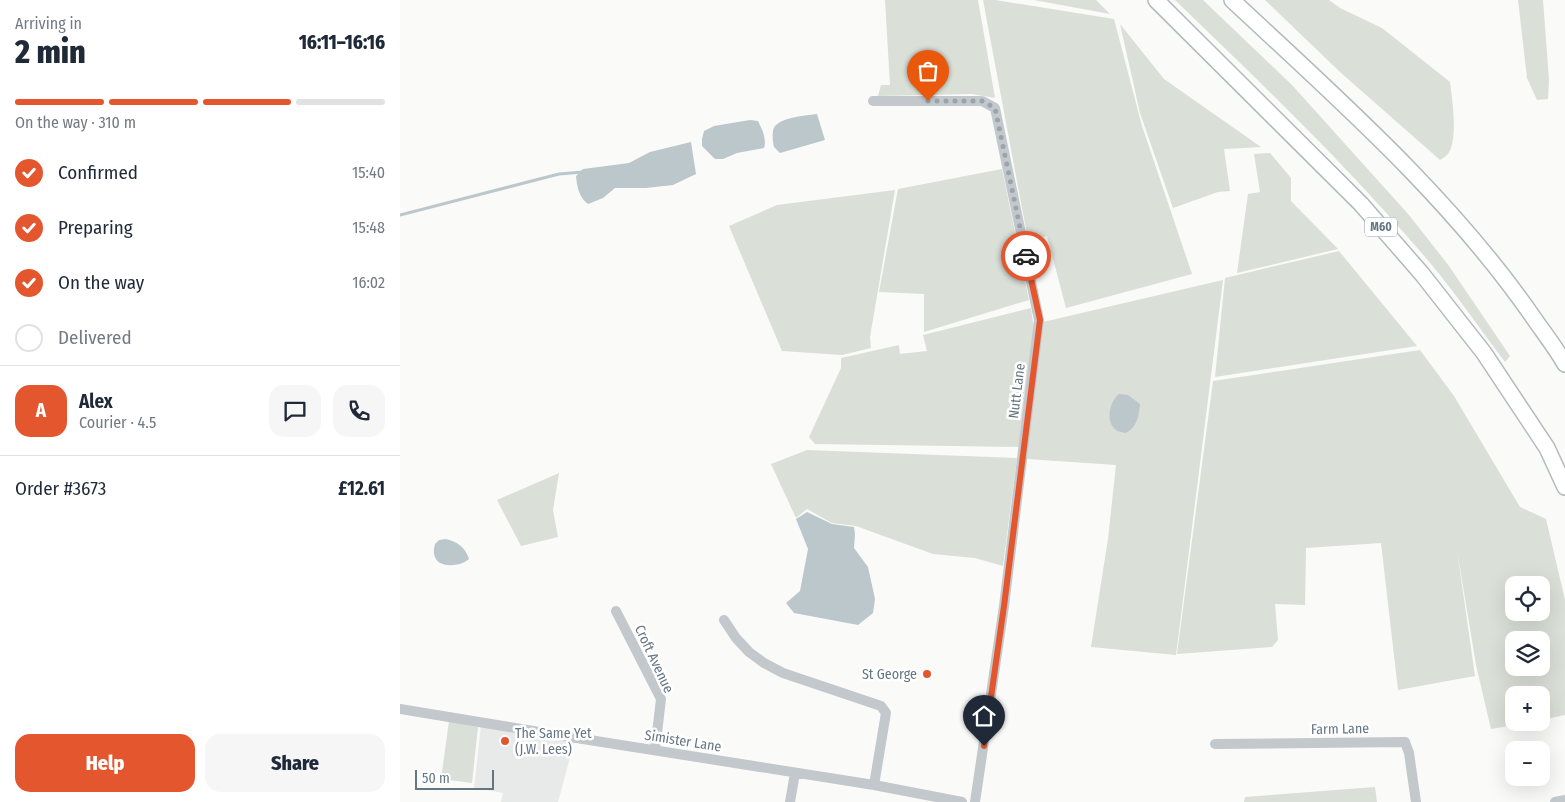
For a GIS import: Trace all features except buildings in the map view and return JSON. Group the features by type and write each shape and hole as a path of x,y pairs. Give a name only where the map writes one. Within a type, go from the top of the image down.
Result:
{"highway":[{"name":"M60","path":"1156,0 1361,204 1422,274 1484,353 1547,448 1565,487"},
{"path":"1232,0 1356,116 1440,200 1509,282 1565,364"}],"street":[{"name":"Nutt Lane","path":"873,101 982,101 995,108 1040,320 1004,606 975,802"},
{"name":"Croft Avenue","path":"616,612 661,699 655,750"},
{"path":"724,620 736,638 749,652 764,663 784,673 884,708 886,713 874,785"},
{"name":"Simister Lane","path":"400,709 795,774 874,785 962,802"},
{"name":"Farm Lane","path":"1214,744 1405,742 1410,753 1416,802"},
{"path":"790,802 795,774"},
{"path":"1555,802 1565,800"}],"shaded area":[{"path":"885,0 978,0 995,98 972,94 878,96 881,85 890,85"},
{"path":"983,0 995,0 1114,19 1142,126 1192,274 1066,308 1047,236 1028,240"},
{"path":"1034,0 1096,0 1110,14"},
{"path":"1175,0 1203,0 1292,85 1409,215 1449,266 1510,356 1505,362 1441,276 1401,229 1306,129"},
{"path":"1265,0 1329,0 1340,8 1382,28 1450,82 1454,130 1451,149 1447,155 1440,160 1340,72"},
{"path":"1518,0 1543,0 1549,80 1548,99 1537,100 1527,78"},
{"path":"1120,24 1164,79 1261,147 1224,149 1230,191 1218,192 1173,208 1140,113"},
{"path":"817,114 825,140 780,153 774,147 773,131 775,126 791,118"},
{"path":"750,120 758,121 764,138 764,148 737,153 723,159 715,159 702,146 704,131 714,126"},
{"path":"691,142 696,174 673,185 646,188 615,188 603,198 588,204 581,195 576,176 583,169 629,163 650,152"},
{"path":"1270,153 1291,178 1291,201 1338,249 1237,273 1248,194 1260,192 1254,154"},
{"path":"1002,169 1029,300 924,332 924,294 879,292 898,189"},
{"path":"895,190 870,337 871,348 842,355 782,351 729,226 777,205"},
{"path":"1339,251 1417,346 1215,377 1225,278"},
{"path":"1223,280 1176,655 1091,647 1108,539 1116,465 1027,459 1043,322"},
{"path":"1031,308 1034,331 1021,447 815,444 809,437 841,368 841,358 899,345 900,354 927,351 923,335"},
{"path":"1420,350 1454,396 1520,507 1546,519 1565,600 1565,715 1550,718 1550,686 1505,686 1505,727 1491,729 1476,665 1457,550 1475,676 1398,690 1381,543 1306,548 1305,605 1275,604 1278,640 1272,647 1177,654 1213,381"},
{"path":"1119,394 1128,395 1140,404 1135,425 1125,433 1115,429 1110,420 1110,410"},
{"path":"807,450 1017,458 1003,566 975,558 933,554 856,526 832,523 807,509 796,518 771,464"},
{"path":"559,473 553,510 558,537 521,546 497,500"},
{"path":"807,512 832,524 854,527 854,548 868,567 875,599 873,613 858,625 794,613 786,603 800,591 808,549 796,519"},
{"path":"446,539 460,546 469,559 456,565 446,565 437,561 434,554 435,544 439,540"},
{"path":"449,721 478,727 472,783 441,779"},
{"path":"481,725 574,743 558,802 501,802 503,793 474,788"},
{"path":"1375,787 1377,802 1244,802 1245,797"}],"waterway":[{"path":"400,215 559,174 583,172"}],"way so far":[{"path":"928,101 982,101 995,108 1026,256"}],"place":[{"name":"St George","path":"927,674"},
{"name":"The Same Yet (J.W. Lees)","path":"505,741"}],"route":[{"path":"984,746 1004,606 1040,320 1026,256"}]}
